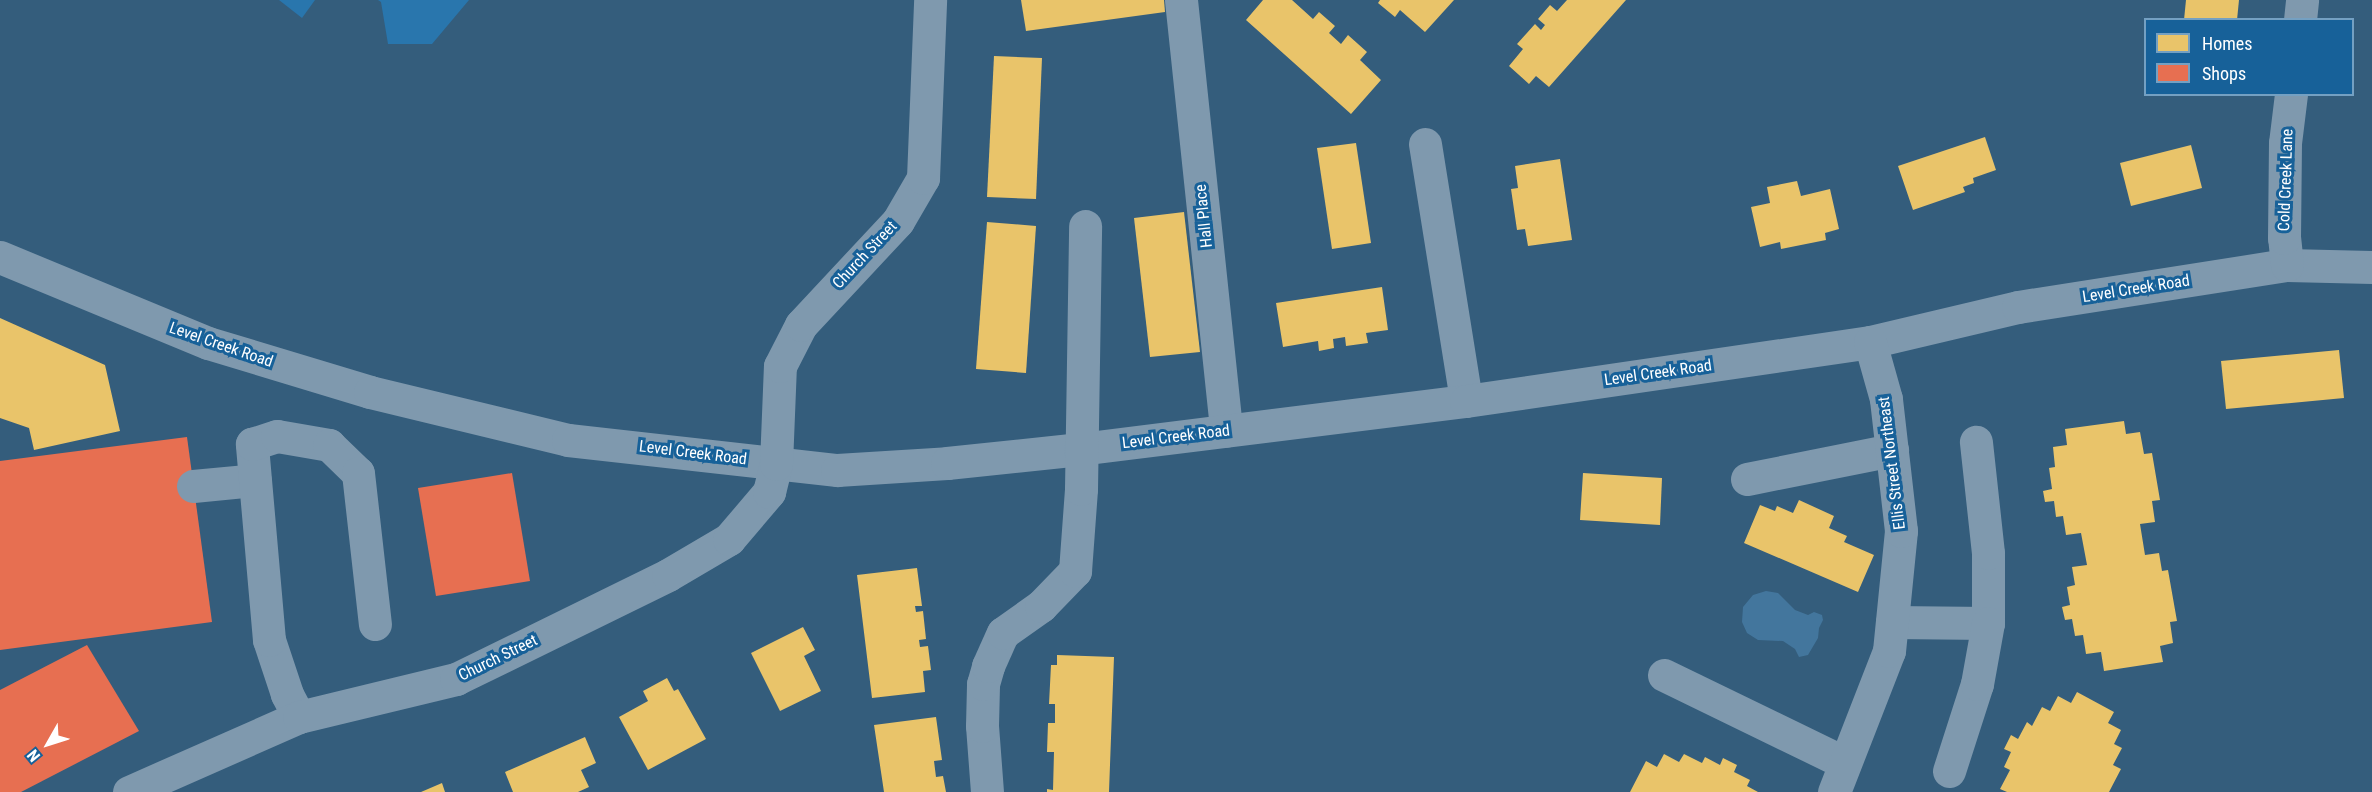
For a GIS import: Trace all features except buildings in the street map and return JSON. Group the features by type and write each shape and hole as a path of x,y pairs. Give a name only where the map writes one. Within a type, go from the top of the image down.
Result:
{"street":[{"name":"Church Street","path":"129,792 299,717 456,679 668,574 729,539 772,478 780,366 801,325 897,221 923,178 930,0"},
{"name":"Hall Place","path":"1181,0 1226,431"},
{"path":"2300,18 2302,0"},
{"name":"Cold Creek Lane","path":"2287,265 2284,238 2285,143 2291,96"},
{"path":"1425,144 1466,401"},
{"path":"987,792 982,726 983,684 1003,633 1041,606 1075,571 1081,489 1085,226"},
{"name":"Level Creek Road","path":"0,257 208,343 370,392 568,440 772,478 837,470 947,464 1466,401 1870,342 2018,308 2287,265 2372,267"},
{"name":"Ellis Street Northeast","path":"1840,777 1889,651 1901,531 1886,399 1870,342"},
{"path":"299,717 287,694 269,640 252,444 277,436 329,445 358,473 375,624"},
{"path":"1949,771 1977,684 1988,623 1988,554 1976,442"},
{"path":"1747,479 1892,450"},
{"path":"193,486 255,480"},
{"path":"1892,622 1988,623"},
{"path":"1664,675 1840,777"}],"shaded area":[{"path":"279,0 315,0 302,18"},
{"path":"378,0 469,0 432,44 388,44 381,2"},
{"path":"1766,591 1778,593 1795,610 1808,615 1814,612 1822,615 1823,620 1818,638 1808,655 1799,657 1795,649 1783,641 1758,640 1747,633 1742,622 1743,607 1753,595"}]}
